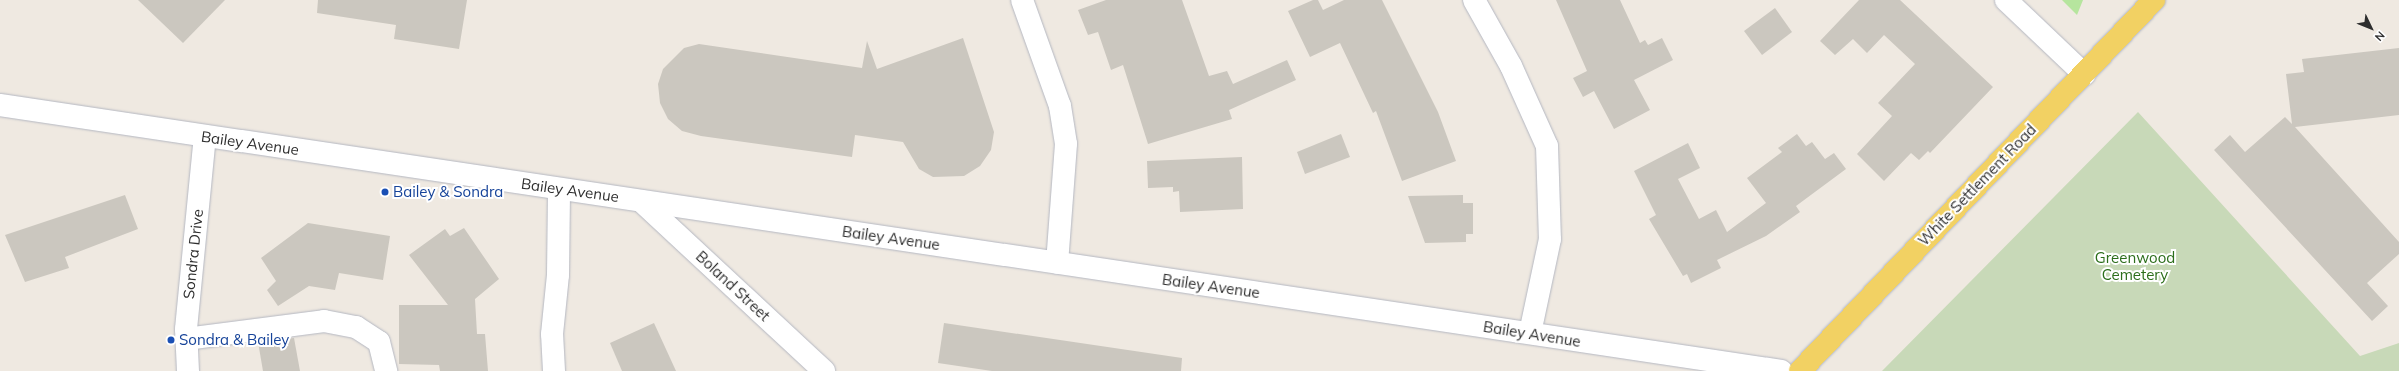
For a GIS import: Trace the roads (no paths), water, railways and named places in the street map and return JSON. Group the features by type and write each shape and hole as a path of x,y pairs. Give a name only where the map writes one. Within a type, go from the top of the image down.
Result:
{"main road":[{"name":"White Settlement Road","path":"1800,371 2154,0"}],"street":[{"path":"1022,0 1060,106 1066,144 1057,263"},
{"path":"1474,0 1511,66 1547,146 1550,239 1530,333"},
{"path":"2006,0 2084,74"},
{"name":"Bailey Avenue","path":"0,106 1781,371"},
{"name":"Sondra Drive","path":"188,371 186,338 205,136"},
{"path":"554,371 552,334 558,275 559,189"},
{"name":"Boland Street","path":"641,201 824,371"},
{"path":"186,338 324,321 356,327 379,342 386,371"}],"place":[{"name":"Bailey & Sondra","path":"385,192"},
{"name":"Sondra & Bailey","path":"171,340"}],"park label":[{"name":"Greenwood Cemetery","path":"2135,266"}]}
